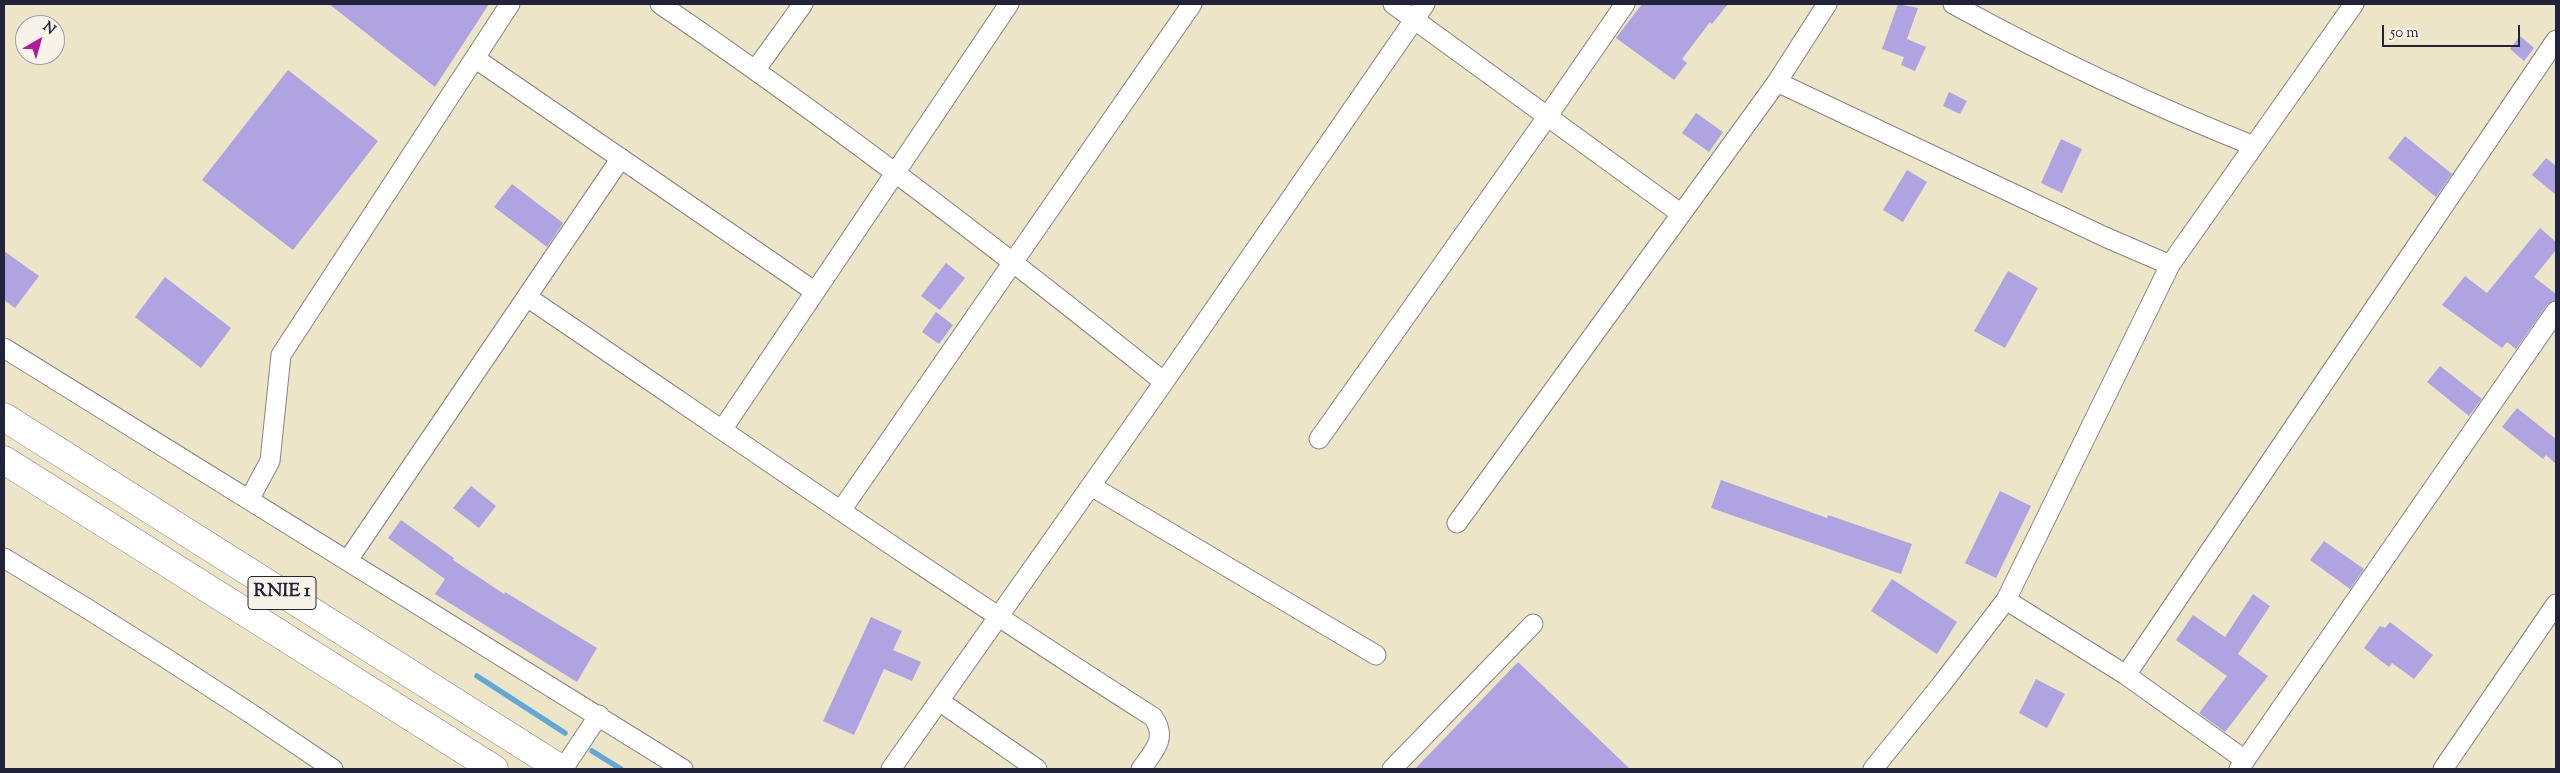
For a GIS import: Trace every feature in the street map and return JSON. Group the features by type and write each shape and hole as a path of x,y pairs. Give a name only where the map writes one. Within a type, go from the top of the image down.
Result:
{"highway":[{"name":"RNIE 1","path":"4,417 562,769"},
{"name":"RNIE 1","path":"4,460 494,769"}],"street":[{"path":"249,500 270,462 281,355 476,60 510,4"},
{"path":"660,4 756,70 1014,261 1164,382"},
{"path":"756,70 803,4"},
{"path":"722,430 814,290 1009,4"},
{"path":"842,509 1192,4"},
{"path":"1393,4 1680,213"},
{"path":"891,769 1164,382 1425,4"},
{"path":"1318,439 1625,4"},
{"path":"1457,524 1680,213 1777,82 1827,4"},
{"path":"1954,4 2005,32 2164,110 2254,146"},
{"path":"1873,769 2006,600 2170,265 2354,4"},
{"path":"2126,675 2556,40"},
{"path":"476,60 814,290"},
{"path":"1777,82 2105,237 2170,265"},
{"path":"348,560 621,158"},
{"path":"527,297 842,509 998,618 1153,717 1159,726 1161,736 1159,745 1141,769"},
{"path":"2006,600 2126,675 2242,764 2556,311"},
{"path":"4,348 683,769"},
{"path":"1091,486 1376,655"},
{"path":"4,558 185,669 333,769"},
{"path":"2443,769 2556,604"},
{"path":"1392,769 1533,624"},
{"path":"939,701 1037,769"},
{"path":"562,769 599,716"}],"building":[{"path":"329,4 489,4 435,87"},
{"path":"1642,4 1728,4 1712,24 1710,22 1682,59 1687,63 1674,80 1616,38"},
{"path":"1898,4 1918,8 1907,39 1926,47 1915,71 1901,65 1904,57 1882,49"},
{"path":"2520,36 2534,48 2524,61 2510,49"},
{"path":"288,70 378,141 293,250 202,180"},
{"path":"1949,92 1967,101 1960,114 1943,106"},
{"path":"1696,113 1723,132 1709,152 1682,133"},
{"path":"2405,136 2452,174 2436,197 2388,158"},
{"path":"2061,139 2082,149 2062,193 2041,183"},
{"path":"2546,158 2556,166 2556,195 2532,175"},
{"path":"1907,170 1927,182 1903,222 1883,210"},
{"path":"512,184 563,223 547,247 494,207"},
{"path":"2540,228 2556,242 2556,250 2534,277 2556,294 2556,300 2547,305 2516,349 2507,342 2502,348 2442,305 2465,276 2487,293"},
{"path":"4,251 39,276 15,308 4,300"},
{"path":"946,263 965,278 940,310 921,296"},
{"path":"2008,271 2038,288 2005,348 1974,331"},
{"path":"165,277 231,328 201,368 135,317"},
{"path":"936,312 953,325 939,344 922,332"},
{"path":"2440,366 2482,399 2469,416 2427,382"},
{"path":"2517,408 2556,439 2556,464 2546,455 2543,459 2502,427"},
{"path":"1721,480 1827,518 1828,515 1912,544 1901,574 1711,508"},
{"path":"471,486 496,506 479,528 453,508"},
{"path":"2000,491 2031,506 1996,578 1965,563"},
{"path":"401,520 454,558 453,560 504,594 505,592 597,648 577,682 435,594 445,579 388,538"},
{"path":"2324,541 2364,569 2350,589 2310,560"},
{"path":"1892,579 1957,622 1937,654 1871,611"},
{"path":"2253,594 2270,606 2238,654 2268,676 2225,732 2199,713 2227,676 2176,640 2193,615 2225,637"},
{"path":"871,617 902,631 893,650 921,662 912,681 884,669 854,735 823,721"},
{"path":"2390,622 2433,655 2414,679 2392,663 2389,667 2364,648 2380,626 2385,628"},
{"path":"1518,662 1630,769 1415,769"},
{"path":"2036,679 2065,694 2047,728 2019,713"}],"waterway":[{"path":"477,676 565,733"},
{"path":"592,751 621,769"}]}
